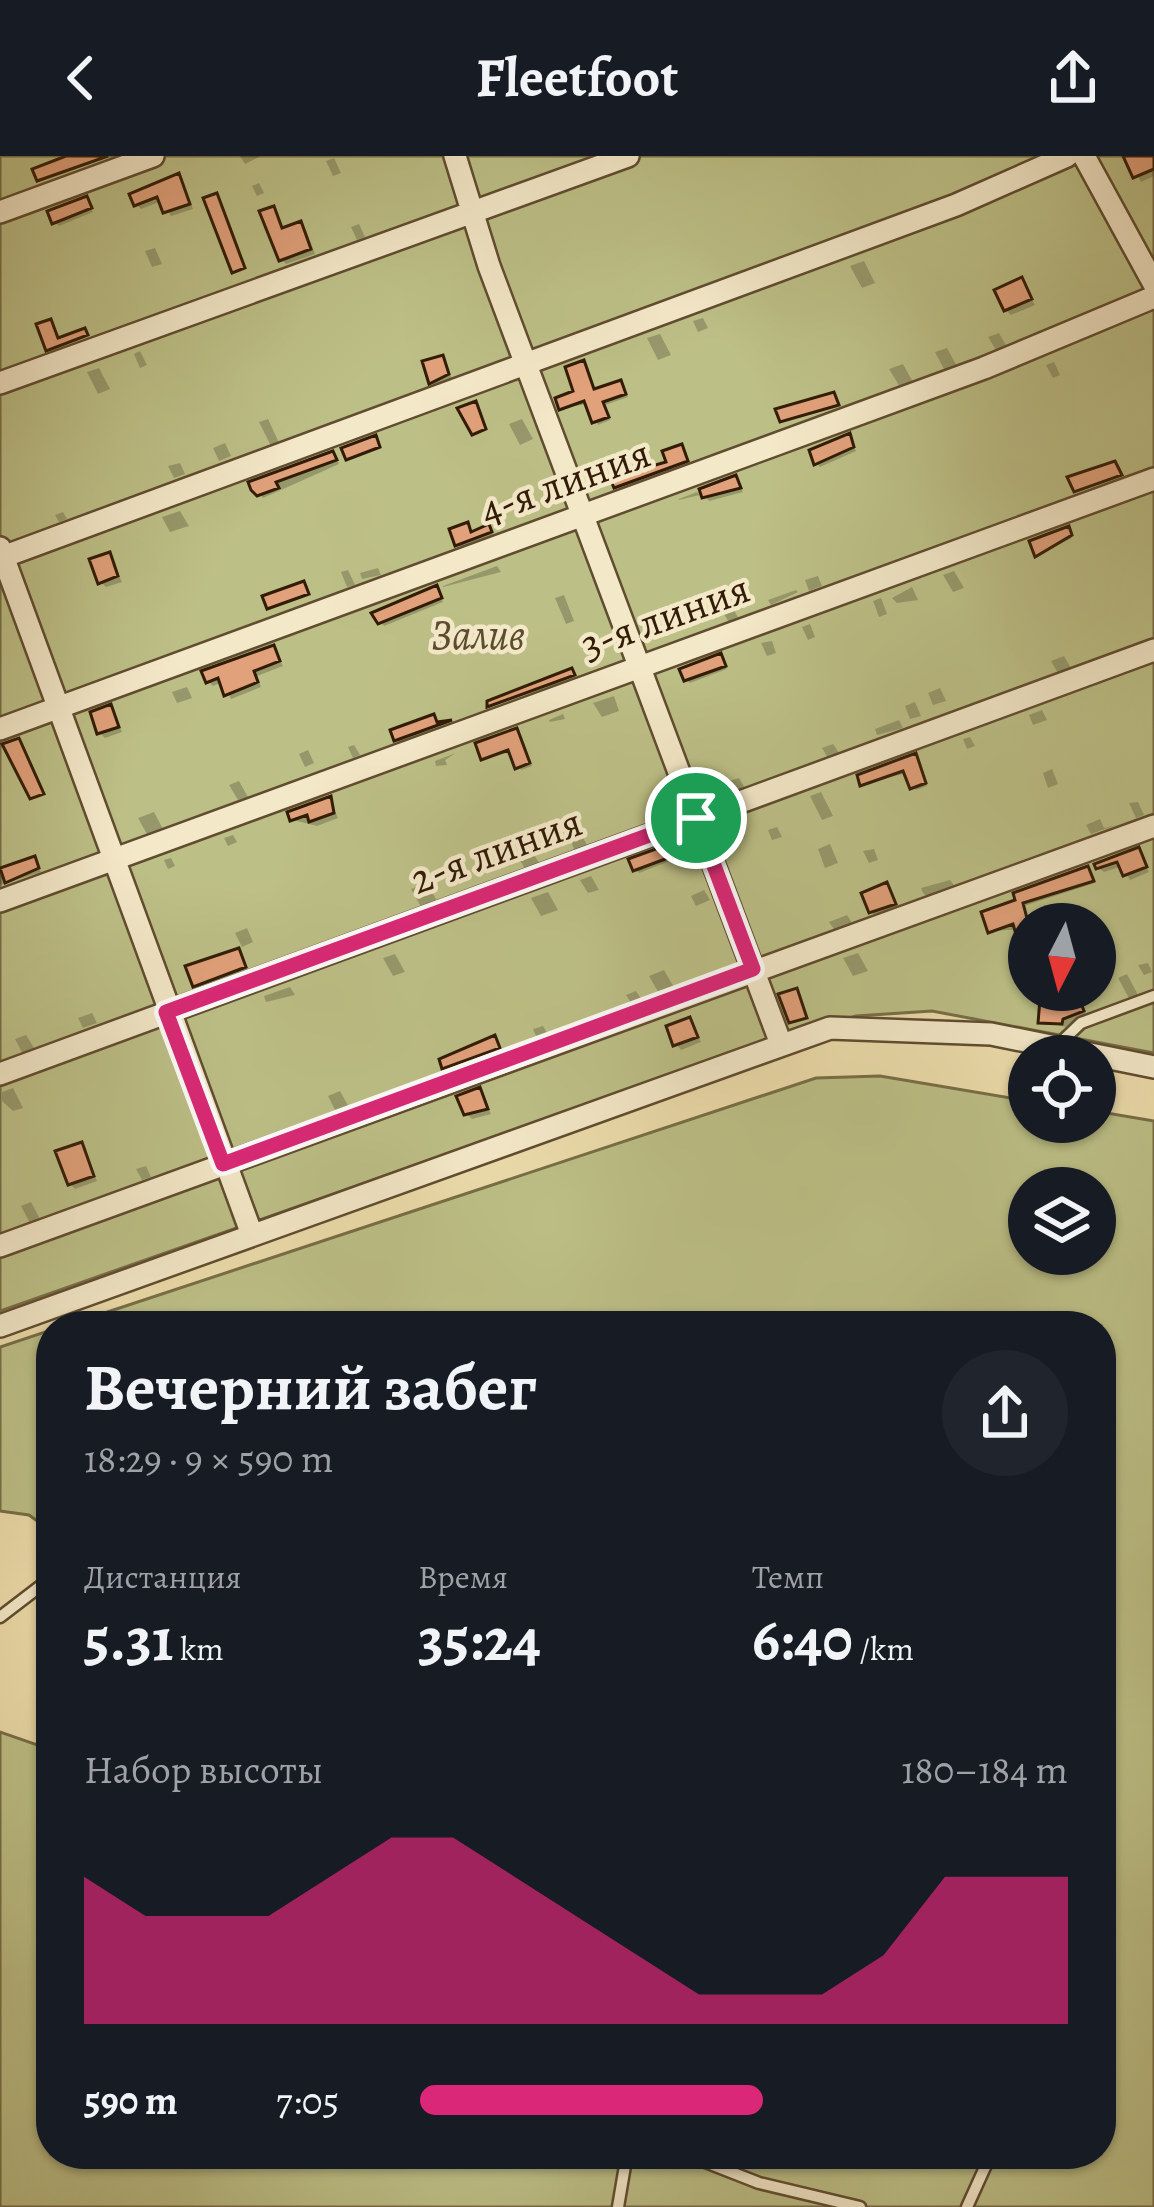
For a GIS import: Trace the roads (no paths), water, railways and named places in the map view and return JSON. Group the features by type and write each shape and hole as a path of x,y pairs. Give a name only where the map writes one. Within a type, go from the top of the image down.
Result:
{"street":[{"path":"0,212 153,156"},
{"path":"454,156 489,266 529,362 781,1044"},
{"path":"0,383 628,156"},
{"path":"251,1232 245,1204 223,1164 1,554 956,206 1067,156"},
{"path":"1084,156 1154,284"},
{"name":"4-я линия","path":"0,729 962,376 1154,297"},
{"name":"3-я линия","path":"0,901 1154,479"},
{"name":"2-я линия","path":"0,1074 1154,650"},
{"path":"0,1246 1154,826"},
{"path":"40,1311 830,1028 865,1026 1008,1040"},
{"path":"1116,1058 1154,1067"},
{"path":"0,1326 36,1313"}],"lane":[{"path":"1068,1035 1081,1023 1154,996"},
{"path":"0,1617 36,1589"},
{"path":"618,2207 624,2169"},
{"path":"725,2169 860,2207"},
{"path":"967,2207 984,2169"}],"park label":[{"name":"Залив","path":"478,634"}]}
